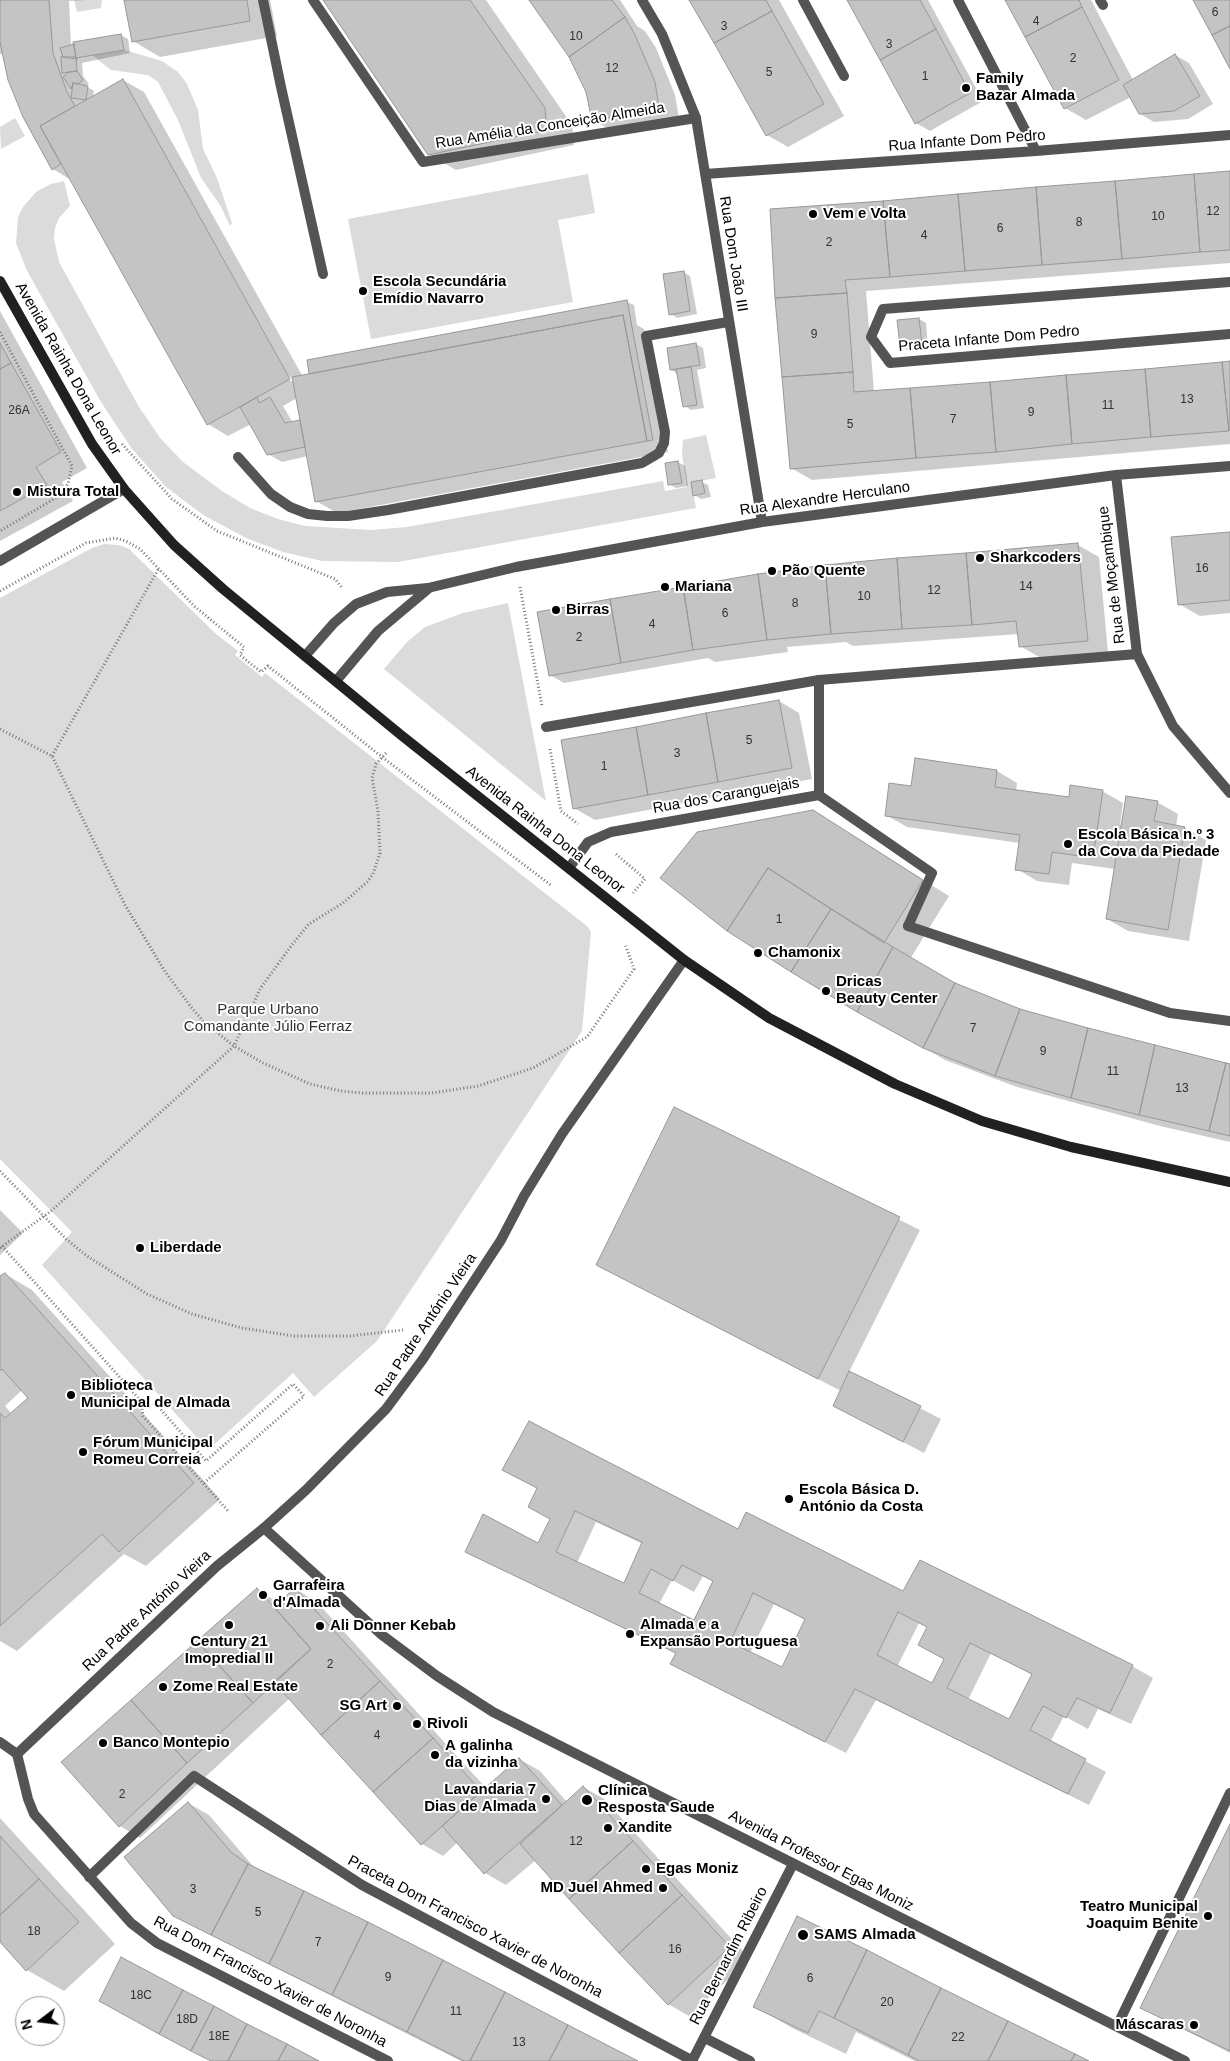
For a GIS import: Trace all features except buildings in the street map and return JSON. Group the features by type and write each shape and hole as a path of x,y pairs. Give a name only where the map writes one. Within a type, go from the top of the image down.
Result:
{"main road":[{"name":"Avenida Rainha Dona Leonor","path":"0,281 92,444 124,489 174,545 223,589 304,656 684,960 769,1018 895,1084 982,1121 1071,1148 1230,1182"}],"street":[{"path":"263,0 280,87 323,274"},
{"name":"Rua Amélia da Conceição Almeida","path":"313,0 423,162 696,118"},
{"name":"Rua Dom João III","path":"642,0 662,34 696,118 762,522"},
{"path":"803,0 844,76"},
{"path":"958,0 1036,152"},
{"name":"Rua Infante Dom Pedro","path":"705,174 1036,152 1230,135"},
{"name":"Praceta Infante Dom Pedro","path":"1230,282 883,309 872,337 890,363 1230,334"},
{"path":"238,457 271,494 290,507 308,514 327,516 348,516 388,510 642,463 659,453 664,443 665,432 646,336 728,322"},
{"name":"Rua Alexandre Herculano","path":"304,656 334,623 356,604 386,592 428,588 516,567 762,522 1116,475 1230,466"},
{"name":"Rua de Moçambique","path":"1116,475 1137,654 1173,726 1230,793"},
{"path":"0,562 124,489"},
{"name":"Rua Alexandre Herculano","path":"336,682 378,631 428,588"},
{"path":"546,727 819,680 1137,654"},
{"name":"Rua dos Caranguejais","path":"568,868 588,842 611,832 820,795 819,680"},
{"path":"820,795 932,873 908,926 1170,1013 1230,1021"},
{"name":"Rua Padre António Vieira","path":"16,1754 217,1566 264,1528 353,1444 386,1409 501,1240 524,1196 567,1127 684,960"},
{"name":"Avenida Professor Egas Moniz","path":"264,1528 382,1635 437,1676 485,1707 552,1743 1186,2061"},
{"path":"0,1742 16,1754"},
{"name":"Rua Dom Francisco Xavier de Noronha","path":"16,1754 34,1814 131,1923 157,1943 388,2061"},
{"name":"Praceta Dom Francisco Xavier de Noronha","path":"89,1876 194,1776 362,1886 693,2061"},
{"path":"1117,2026 1230,1793"},
{"name":"Rua Bernardim Ribeiro","path":"693,2061 793,1864"},
{"path":"704,2038 750,2061"}],"path":[{"path":"0,332 72,466 68,484 59,496 0,531"},
{"path":"119,439 172,499 218,531 334,579 356,604"},
{"path":"0,591 86,543 100,539 126,541 140,549 194,606 244,647 240,655 262,672 268,666 382,757 560,892"},
{"path":"52,756 158,569 174,545"},
{"path":"0,729 52,756 125,905 164,970 203,1020 234,1046 294,1078 341,1091 432,1093 500,1080 550,1060 588,1037 634,969 633,960 624,942"},
{"path":"229,1512 143,1416 141,1401 1,1247 44,1216 234,1046 260,989 291,946 309,924 359,890 374,874 380,853 380,841 378,811 372,778 376,764 382,757"},
{"path":"0,1171 66,1239 87,1256 126,1282 170,1305 217,1322 267,1333 350,1336 403,1330"},
{"path":"141,1401 156,1404 206,1461 293,1384 304,1396 204,1483"}],"green space":[{"path":"74,0 102,0 101,8 77,12"},
{"path":"124,50 162,61 178,72 187,84 198,110 203,149 217,178 232,223 230,226 220,205 201,178 178,120 158,82 148,75 111,70 92,55"},
{"path":"15,118 25,136 1,149 0,127"},
{"path":"588,174 595,213 558,220 573,302 371,339 348,219"},
{"path":"64,181 70,206 59,218 55,228 54,239 59,262 139,407 161,439 183,462 222,491 250,508 278,519 305,526 371,530 407,527 663,481 665,491 687,487 682,454 683,440 706,435 716,478 691,483 696,508 398,562 322,561 283,552 246,538 205,516 165,486 132,449 101,402 27,271 16,243 18,217 23,207 36,192 51,184"},
{"name":"Parque Urbano Comandante Júlio Ferraz","path":"104,544 119,545 129,549 215,633 238,651 235,655 262,677 265,673 588,927 591,932 582,1031 377,1341 314,1397 293,1373 208,1450 42,1265 72,1232 0,1159 0,598 92,548"},
{"path":"508,603 546,801 384,669 407,642 425,627 463,613"}],"place":[{"name":"Family Bazar Almada","path":"966,88"},
{"name":"Vem e Volta","path":"813,214"},
{"name":"Escola Secundária Emídio Navarro","path":"363,291"},
{"name":"Mistura Total","path":"17,492"},
{"name":"Sharkcoders","path":"980,558"},
{"name":"Pão Quente","path":"772,571"},
{"name":"Mariana","path":"665,587"},
{"name":"Birras","path":"556,610"},
{"name":"Escola Básica n.º 3 da Cova da Piedade","path":"1068,844"},
{"name":"Chamonix","path":"758,953"},
{"name":"Dricas Beauty Center","path":"826,991"},
{"name":"Liberdade","path":"140,1248"},
{"name":"Biblioteca Municipal de Almada","path":"71,1395"},
{"name":"Fórum Municipal Romeu Correia","path":"83,1452"},
{"name":"Escola Básica D. António da Costa","path":"789,1499"},
{"name":"Garrafeira d'Almada","path":"263,1595"},
{"name":"Century 21 Imopredial II","path":"229,1625"},
{"name":"Ali Donner Kebab","path":"320,1626"},
{"name":"Almada e a Expansão Portuguesa","path":"630,1634"},
{"name":"Zome Real Estate","path":"163,1687"},
{"name":"SG Art","path":"397,1706"},
{"name":"Rivoli","path":"417,1724"},
{"name":"Banco Montepio","path":"103,1743"},
{"name":"A galinha da vizinha","path":"435,1755"},
{"name":"Lavandaria 7 Dias de Almada","path":"546,1799"},
{"name":"Clínica Resposta Saude","path":"587,1800"},
{"name":"Xandite","path":"608,1828"},
{"name":"Egas Moniz","path":"646,1869"},
{"name":"MD Juel Ahmed","path":"663,1888"},
{"name":"Teatro Municipal Joaquim Benite","path":"1208,1916"},
{"name":"SAMS Almada","path":"803,1935"},
{"name":"Máscaras","path":"1194,2025"}]}
